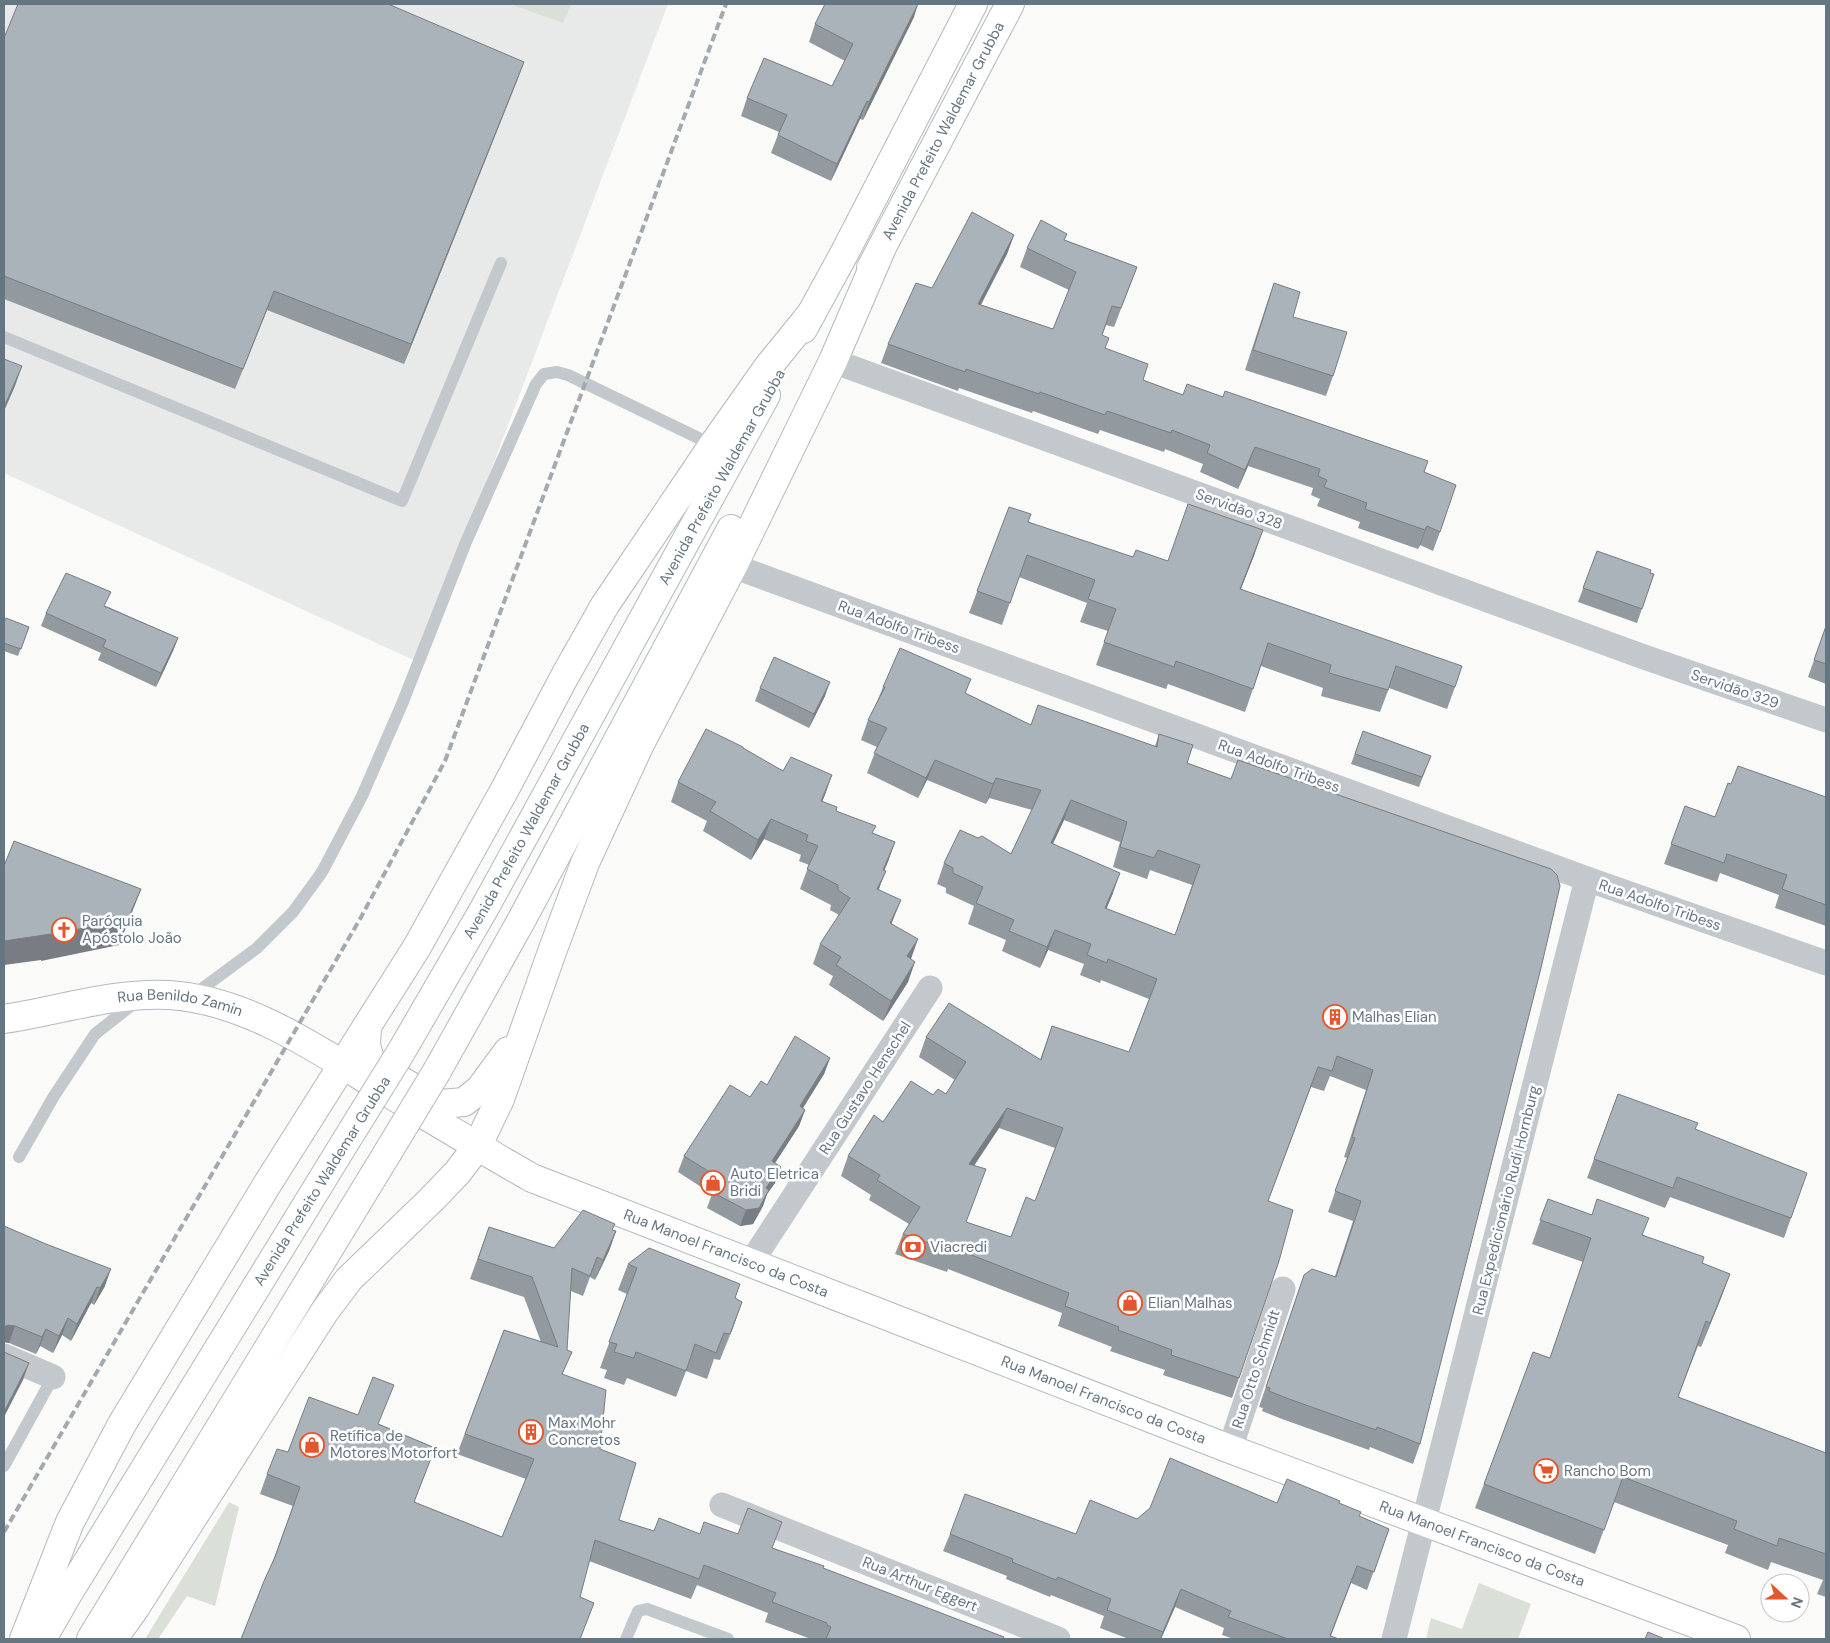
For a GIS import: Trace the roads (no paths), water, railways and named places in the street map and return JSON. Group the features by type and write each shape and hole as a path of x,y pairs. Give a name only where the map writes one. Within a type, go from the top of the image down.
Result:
{"main road":[{"name":"Avenida Prefeito Waldemar Grubba","path":"42,1639 402,1052 484,909 811,314 973,4"},
{"name":"Avenida Prefeito Waldemar Grubba","path":"92,1639 388,1152 521,921 880,252 1010,4"},
{"path":"113,1639 136,1608 349,1279 431,1200 477,1147 500,1099 585,863 640,744 733,566 833,362 880,252"},
{"path":"24,1639 70,1522 122,1424 268,1183 426,930 605,605 768,367 811,314"},
{"name":"Rua Benildo Zamin","path":"4,1019 145,995 190,997 211,1001 236,1009 293,1036 477,1147"},
{"path":"367,1027 366,1045 371,1064 441,1104 464,1102 480,1089 504,1059 530,1013"},
{"name":"Rua Manoel Francisco da Costa","path":"477,1147 532,1178 750,1264 1230,1449 1736,1639"}],"street":[{"name":"Servidão 328","path":"833,362 1644,657"},
{"name":"Rua Adolfo Tribess","path":"733,566 1587,879 1826,963"},
{"name":"Servidão 329","path":"1644,657 1826,720"},
{"name":"Rua Expedicionário Rudi Hornburg","path":"1394,1639 1587,879"},
{"name":"Rua Gustavo Henschel","path":"750,1264 930,988"},
{"name":"Rua Otto Schmidt","path":"1230,1449 1283,1289"},
{"path":"4,1356 53,1377"},
{"name":"Rua Arthur Eggert","path":"722,1505 1058,1639"}],"lane":[{"path":"4,337 402,502 501,263"},
{"path":"190,997 263,942 293,912 322,872 362,796 402,704 466,542 536,384 544,374 557,372 568,375 713,445"},
{"path":"19,1157 54,1096 95,1034 145,995"},
{"path":"4,1466 53,1377"},
{"path":"626,1639 638,1611 647,1609 728,1639"}],"railway":[{"path":"4,1532 360,919 445,761 726,4"}],"place":[{"name":"Paróquia Apóstolo João","path":"64,930"},
{"name":"Malhas Elian","path":"1335,1017"},
{"name":"Auto Eletrica Bridi","path":"713,1183"},
{"name":"Viacredi","path":"913,1247"},
{"name":"Elian Malhas","path":"1130,1303"},
{"name":"Max Mohr Concretos","path":"531,1432"},
{"name":"Retífica de Motores Motorfort","path":"312,1445"},
{"name":"Rancho Bom","path":"1546,1471"}]}
